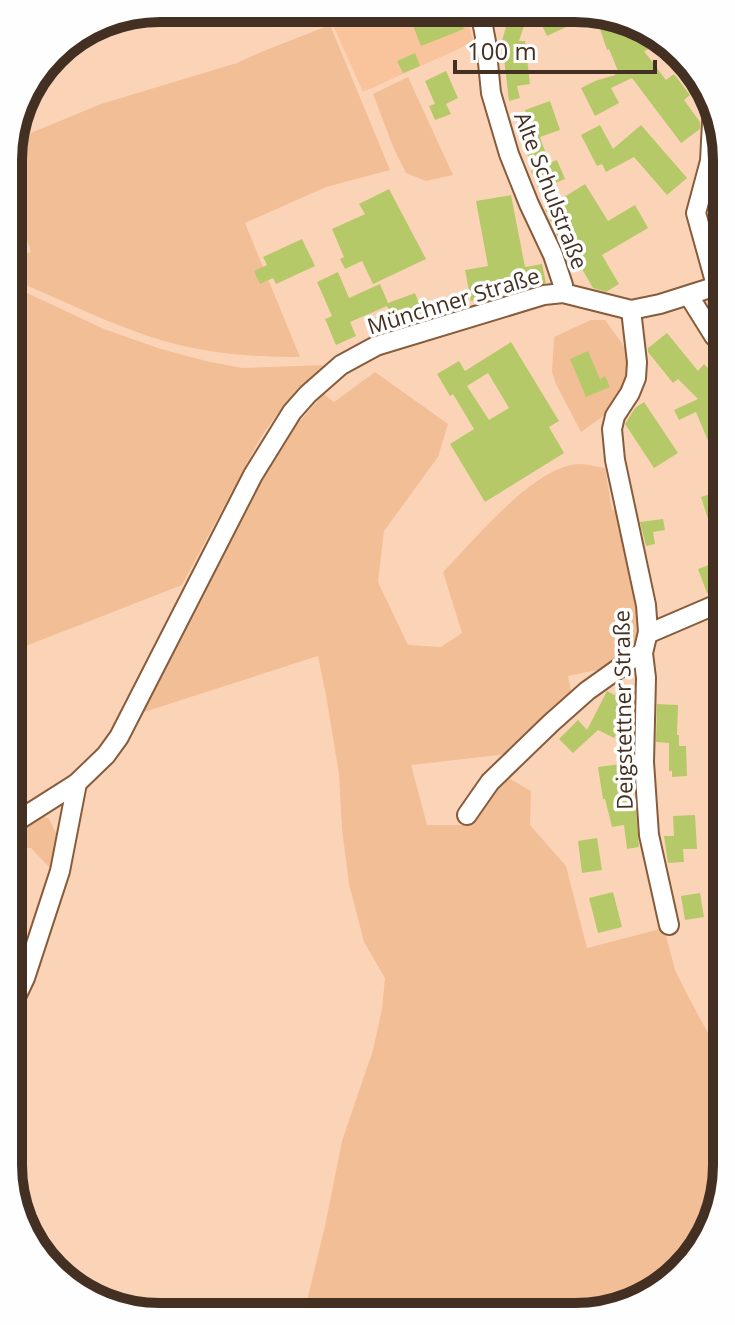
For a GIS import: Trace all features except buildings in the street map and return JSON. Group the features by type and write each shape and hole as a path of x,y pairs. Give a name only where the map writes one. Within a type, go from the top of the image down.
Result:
{"street":[{"name":"Alte Schulstraße","path":"482,22 491,93 509,154 553,255 563,293"},
{"path":"711,142 710,161 696,213 713,269"},
{"name":"Münchner Straße","path":"22,818 93,770 119,737 253,475 292,412 341,365 376,346 544,295 563,293 631,310 713,287"},
{"path":"689,296 713,334"},
{"name":"Deigstettner Straße","path":"631,310 636,378 615,416 612,429 615,460 646,605 644,762 649,835 669,925"},
{"path":"648,632 713,606"},
{"path":"467,815 490,782 551,723 587,691 643,653"},
{"path":"22,984 60,871 77,783"}],"shaded area":[{"path":"339,22 467,22 474,42 363,92 333,25"},
{"path":"330,25 390,170 326,187 245,223 300,357 232,354 164,341 107,321 22,284 22,255 31,252 22,225 24,136 101,104 237,63"},
{"path":"408,77 453,175 426,181 406,173 394,149 373,94"},
{"path":"22,291 104,329 206,361 242,368 327,365 278,413 261,437 182,585 22,647"},
{"path":"591,320 605,320 626,349 631,362 629,381 613,409 581,432 552,372 554,337"},
{"path":"375,372 448,424 438,457 384,531 378,582 408,645 441,647 462,633 443,572 506,507 544,477 580,464 605,468 612,510 621,508 640,608 639,642 612,667 568,676 572,696 508,754 411,765 427,825 466,825 505,776 531,791 530,825 566,866 587,948 664,928 675,970 713,1039 713,1174 706,1209 699,1226 673,1263 652,1280 619,1296 575,1303 306,1303 342,1141 373,1050 385,978 364,942 349,884 339,774 318,656 141,713 277,446 324,394 334,402"},
{"path":"41,815 49,819 57,835 50,868 31,848 22,848 22,824"}]}
